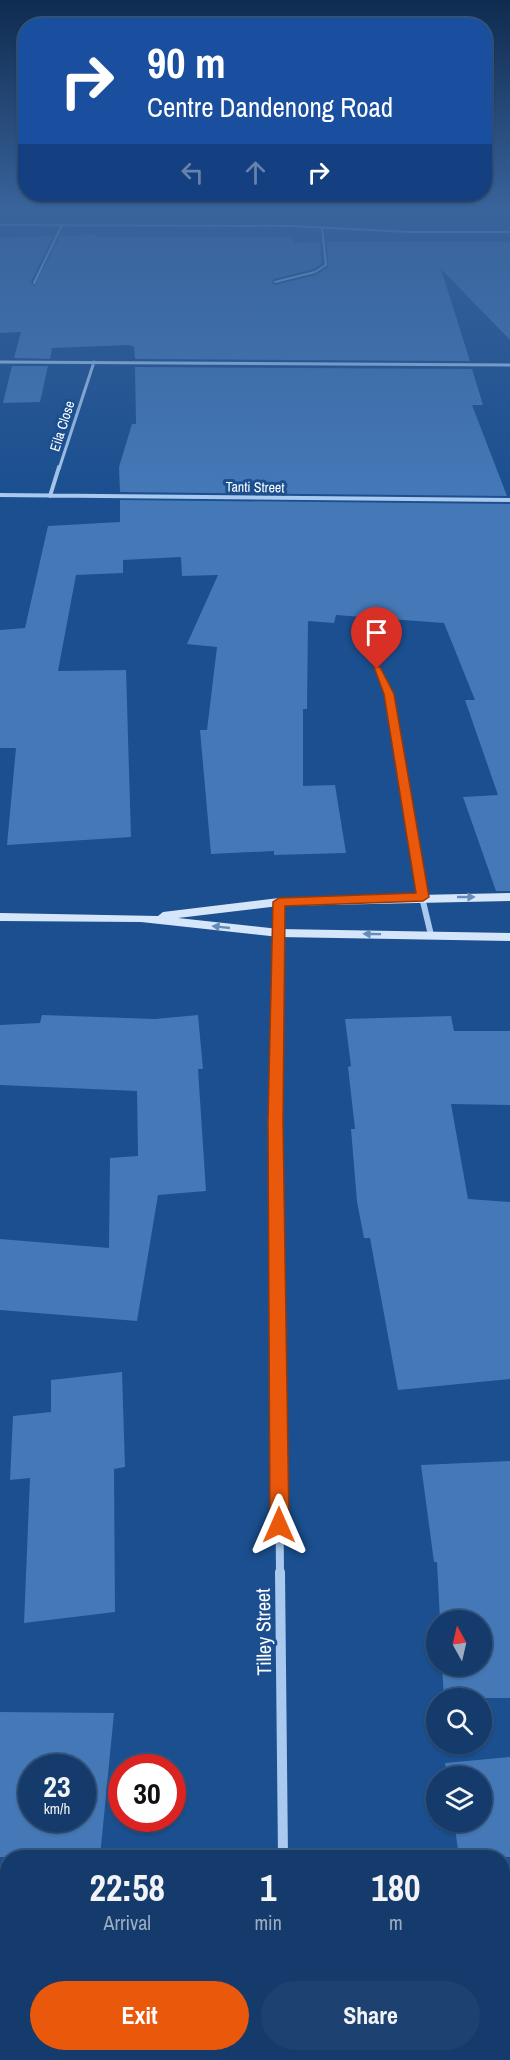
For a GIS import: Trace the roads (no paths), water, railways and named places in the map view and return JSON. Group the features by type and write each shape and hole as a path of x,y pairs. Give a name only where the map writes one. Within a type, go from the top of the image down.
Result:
{"main road":[{"path":"141,918 279,902 423,897 510,897"},
{"path":"0,917 141,918 279,933 510,937"}],"street":[{"path":"0,362 510,365"},
{"name":"Eila Close","path":"50,496 94,362"},
{"name":"Tanti Street","path":"0,495 510,500"},
{"path":"377,669 389,694 431,935"},
{"name":"Tilley Street","path":"279,902 276,1133 283,1850"}]}
